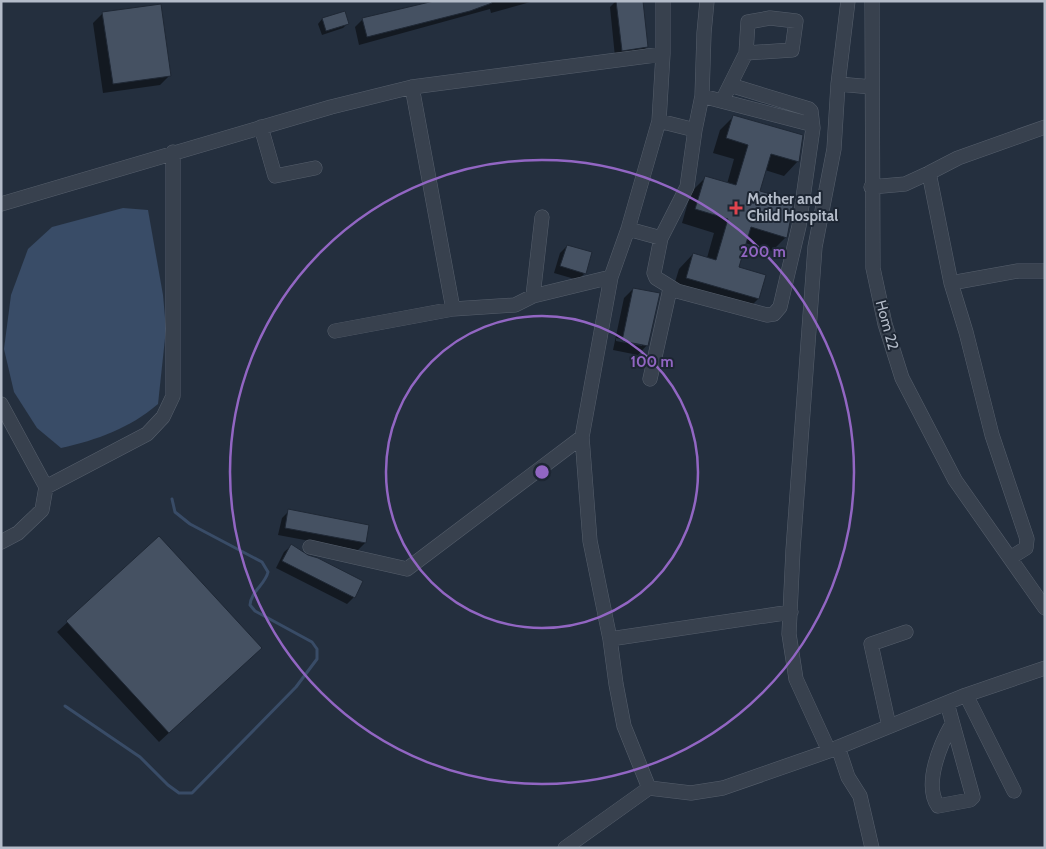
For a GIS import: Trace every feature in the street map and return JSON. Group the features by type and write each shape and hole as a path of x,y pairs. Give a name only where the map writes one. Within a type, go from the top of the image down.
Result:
{"street":[{"path":"649,788 624,726 610,639 590,541 582,437 611,277 628,229 659,121 663,54 663,1"},
{"path":"707,1 702,96 687,187 660,238 654,273 656,278 670,289 767,315 774,314 780,307 799,226 813,128 812,111 730,85"},
{"path":"848,1 838,84 834,149 814,257 793,550 789,634 796,679 848,778 860,796 872,848"},
{"name":"Hom 22","path":"872,1 871,187 873,268 885,324 902,378 955,480 1010,558 1040,591 1045,608"},
{"path":"722,101 746,53"},
{"path":"1,204 172,152 412,87 663,54"},
{"path":"838,84 872,87"},
{"path":"412,87 453,309"},
{"path":"702,96 810,124 813,128"},
{"path":"659,121 695,130"},
{"path":"261,127 275,176 315,168"},
{"path":"871,187 905,184 958,158 1045,127"},
{"path":"46,487 147,434 162,417 173,396 172,152"},
{"path":"929,173 951,283 992,435 1027,540 1026,548 1010,558"},
{"path":"533,296 542,217"},
{"path":"628,229 660,238"},
{"path":"951,283 1018,271 1045,271"},
{"path":"335,331 453,309 515,305 533,296 611,277"},
{"path":"650,380 670,289"},
{"path":"1,404 46,487 42,510 18,533 1,542"},
{"path":"310,546 407,569 582,437"},
{"path":"610,639 791,612"},
{"path":"890,726 871,644 906,632"},
{"path":"565,848 649,788 691,793 723,788 833,749 947,703 1045,668"},
{"path":"966,696 1014,791"},
{"path":"947,703 973,797 970,800 938,806 934,797 932,772 944,738 952,724"}],"water":[{"path":"123,208 148,210 163,295 166,329 158,404 136,420 112,432 61,448 37,428 14,392 4,349 11,295 28,249 52,227"}],"building":[{"path":"434,1 491,1 492,3 470,11 367,37 362,18"},
{"path":"616,1 643,1 648,47 622,51"},
{"path":"161,4 171,76 113,84 102,12"},
{"path":"345,11 349,24 326,31 322,18"},
{"path":"733,115 803,135 799,162 771,154 760,191 794,201 787,238 751,227 739,267 766,275 759,299 686,278 693,253 716,260 728,219 695,209 705,176 736,185 748,145 726,138"},
{"path":"567,245 592,252 586,274 560,266"},
{"path":"633,288 660,293 648,346 622,341"},
{"path":"288,509 369,525 366,543 285,528"},
{"path":"159,536 262,648 169,733 66,621"},
{"path":"291,544 308,555 318,558 363,581 355,598 282,561"}],"waterway":[{"path":"65,706 140,757 168,785 179,793 192,793 296,687 317,659 317,649 312,642 255,611 250,605 253,596 268,572 262,562 190,524 175,512 172,499"}],"place":[{"name":"Mother and Child Hospital","path":"736,208"}]}
